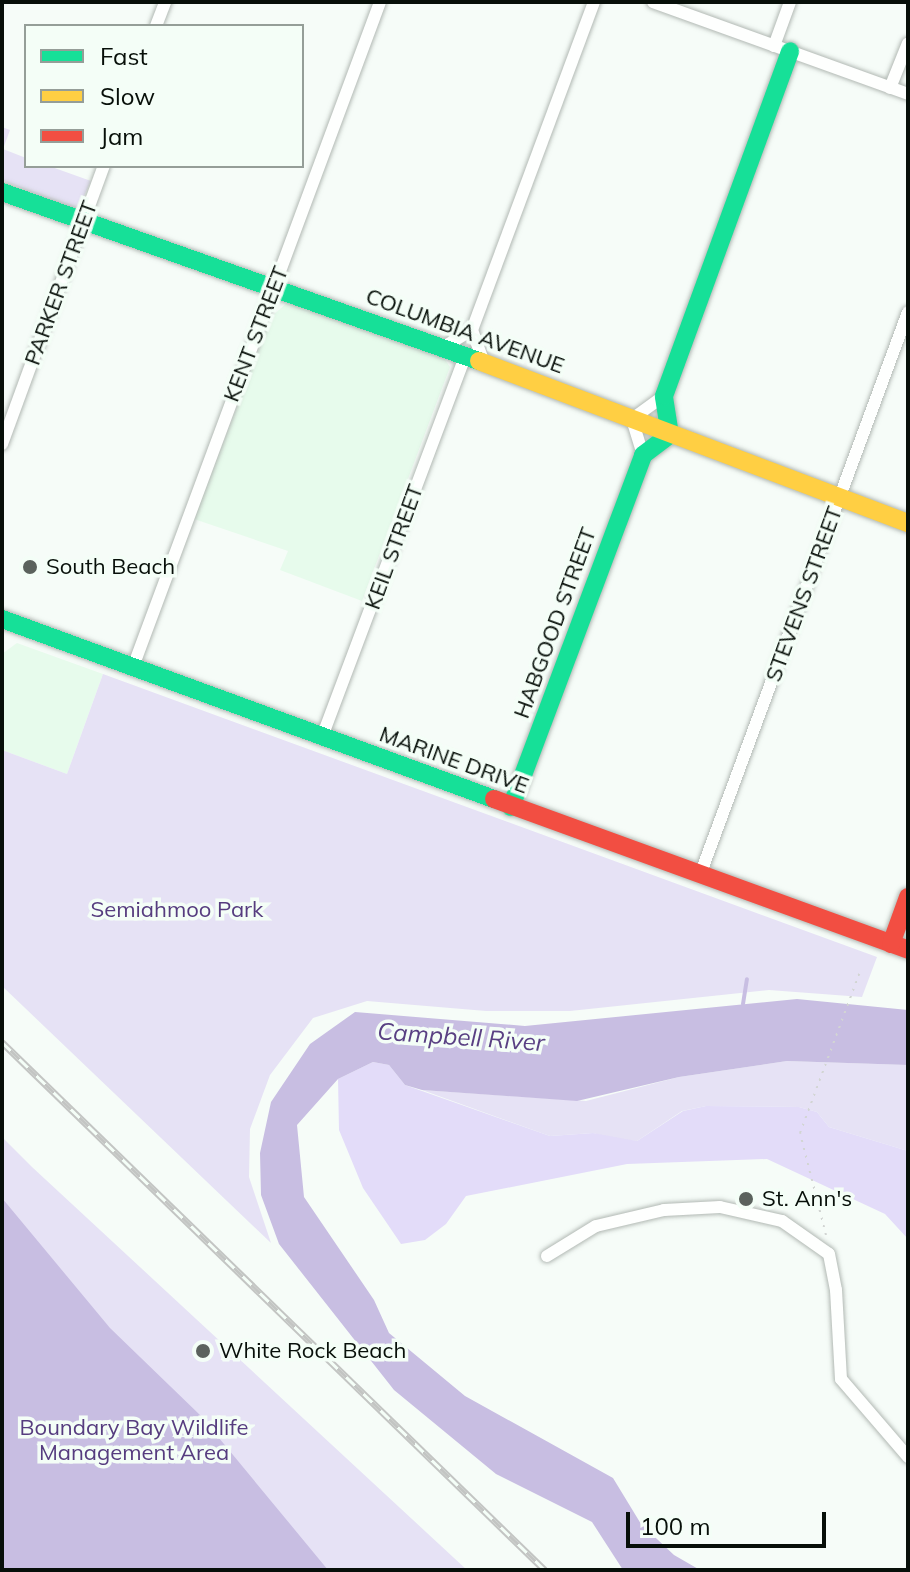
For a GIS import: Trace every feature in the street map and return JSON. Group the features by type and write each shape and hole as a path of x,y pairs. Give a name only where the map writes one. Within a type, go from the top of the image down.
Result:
{"street":[{"path":"157,24 165,2"},
{"name":"KENT STREET","path":"133,667 380,2"},
{"path":"442,348 472,330 594,2"},
{"path":"653,2 908,94"},
{"path":"664,396 632,419 643,455 670,435 664,396 782,48 790,2"},
{"path":"890,88 908,43"},
{"name":"PARKER STREET","path":"2,444 103,168"},
{"name":"COLUMBIA AVENUE","path":"2,192 465,356 908,523"},
{"name":"STEVENS STREET","path":"700,875 908,312"},
{"path":"472,330 484,363"},
{"name":"KEIL STREET","path":"322,737 465,356"},
{"name":"HABGOOD STREET","path":"511,807 643,455"},
{"name":"MARINE DRIVE","path":"2,619 899,947"},
{"path":"899,947 908,897"},
{"path":"547,1256 596,1226 664,1210 720,1207 782,1221 829,1254 836,1290 841,1379 908,1457"}],"path":[{"path":"829,1254 800,1133 859,974"}],"shaded area":[{"path":"288,302 444,358 450,367 362,601 280,570 288,551 194,519 272,316"},
{"path":"17,643 103,674 67,774 2,750 2,654"},
{"path":"373,1062 389,1065 405,1085 550,1136 593,1133 637,1141 683,1111 706,1106 799,1107 817,1112 829,1127 908,1151 908,1239 885,1214 767,1159 627,1164 466,1196 446,1224 425,1240 401,1244 363,1188 339,1130 338,1079"}],"green space":[{"path":"2,127 10,130 3,149 24,157 24,168 55,168 91,181 79,207 71,209 2,180"},
{"name":"Semiahmoo Park","path":"103,674 877,957 862,997 769,990 570,1011 486,1011 367,1001 313,1018 270,1075 250,1129 249,1177 271,1243 2,986 2,750 67,774"},
{"path":"787,1061 908,1065 908,1151 829,1127 817,1112 799,1107 706,1106 682,1111 637,1141 593,1133 550,1136 422,1090 586,1101 679,1077"},
{"name":"Boundary Bay Wildlife Management Area","path":"2,1137 32,1167 467,1570 2,1570"}],"water":[{"name":"Campbell River","path":"797,999 908,1010 908,1065 787,1061 679,1077 577,1101 422,1090 405,1085 389,1065 373,1062 338,1079 297,1125 304,1197 374,1300 389,1333 465,1396 613,1478 641,1524 674,1555 700,1570 623,1570 592,1522 496,1474 394,1390 279,1244 261,1195 260,1153 271,1102 310,1044 355,1012 525,1026"},
{"name":"Boundary Bay Wildlife Management Area","path":"2,1198 110,1328 200,1415 328,1570 2,1570"}],"waterway":[{"path":"743,1004 747,979"}],"railway":[{"path":"2,1042 545,1570"}],"traffic: fast":[{"path":"670,435 664,396 790,51"},
{"path":"2,192 479,361"},
{"path":"511,807 643,455 670,435"},
{"path":"2,619 494,799"}],"traffic: slow":[{"path":"479,361 908,523"}],"traffic: jam":[{"path":"494,799 908,950"},
{"path":"891,944 908,897"}],"place":[{"name":"South Beach","path":"30,567"},
{"name":"St. Ann's","path":"746,1199"},
{"name":"White Rock Beach","path":"203,1351"}]}
